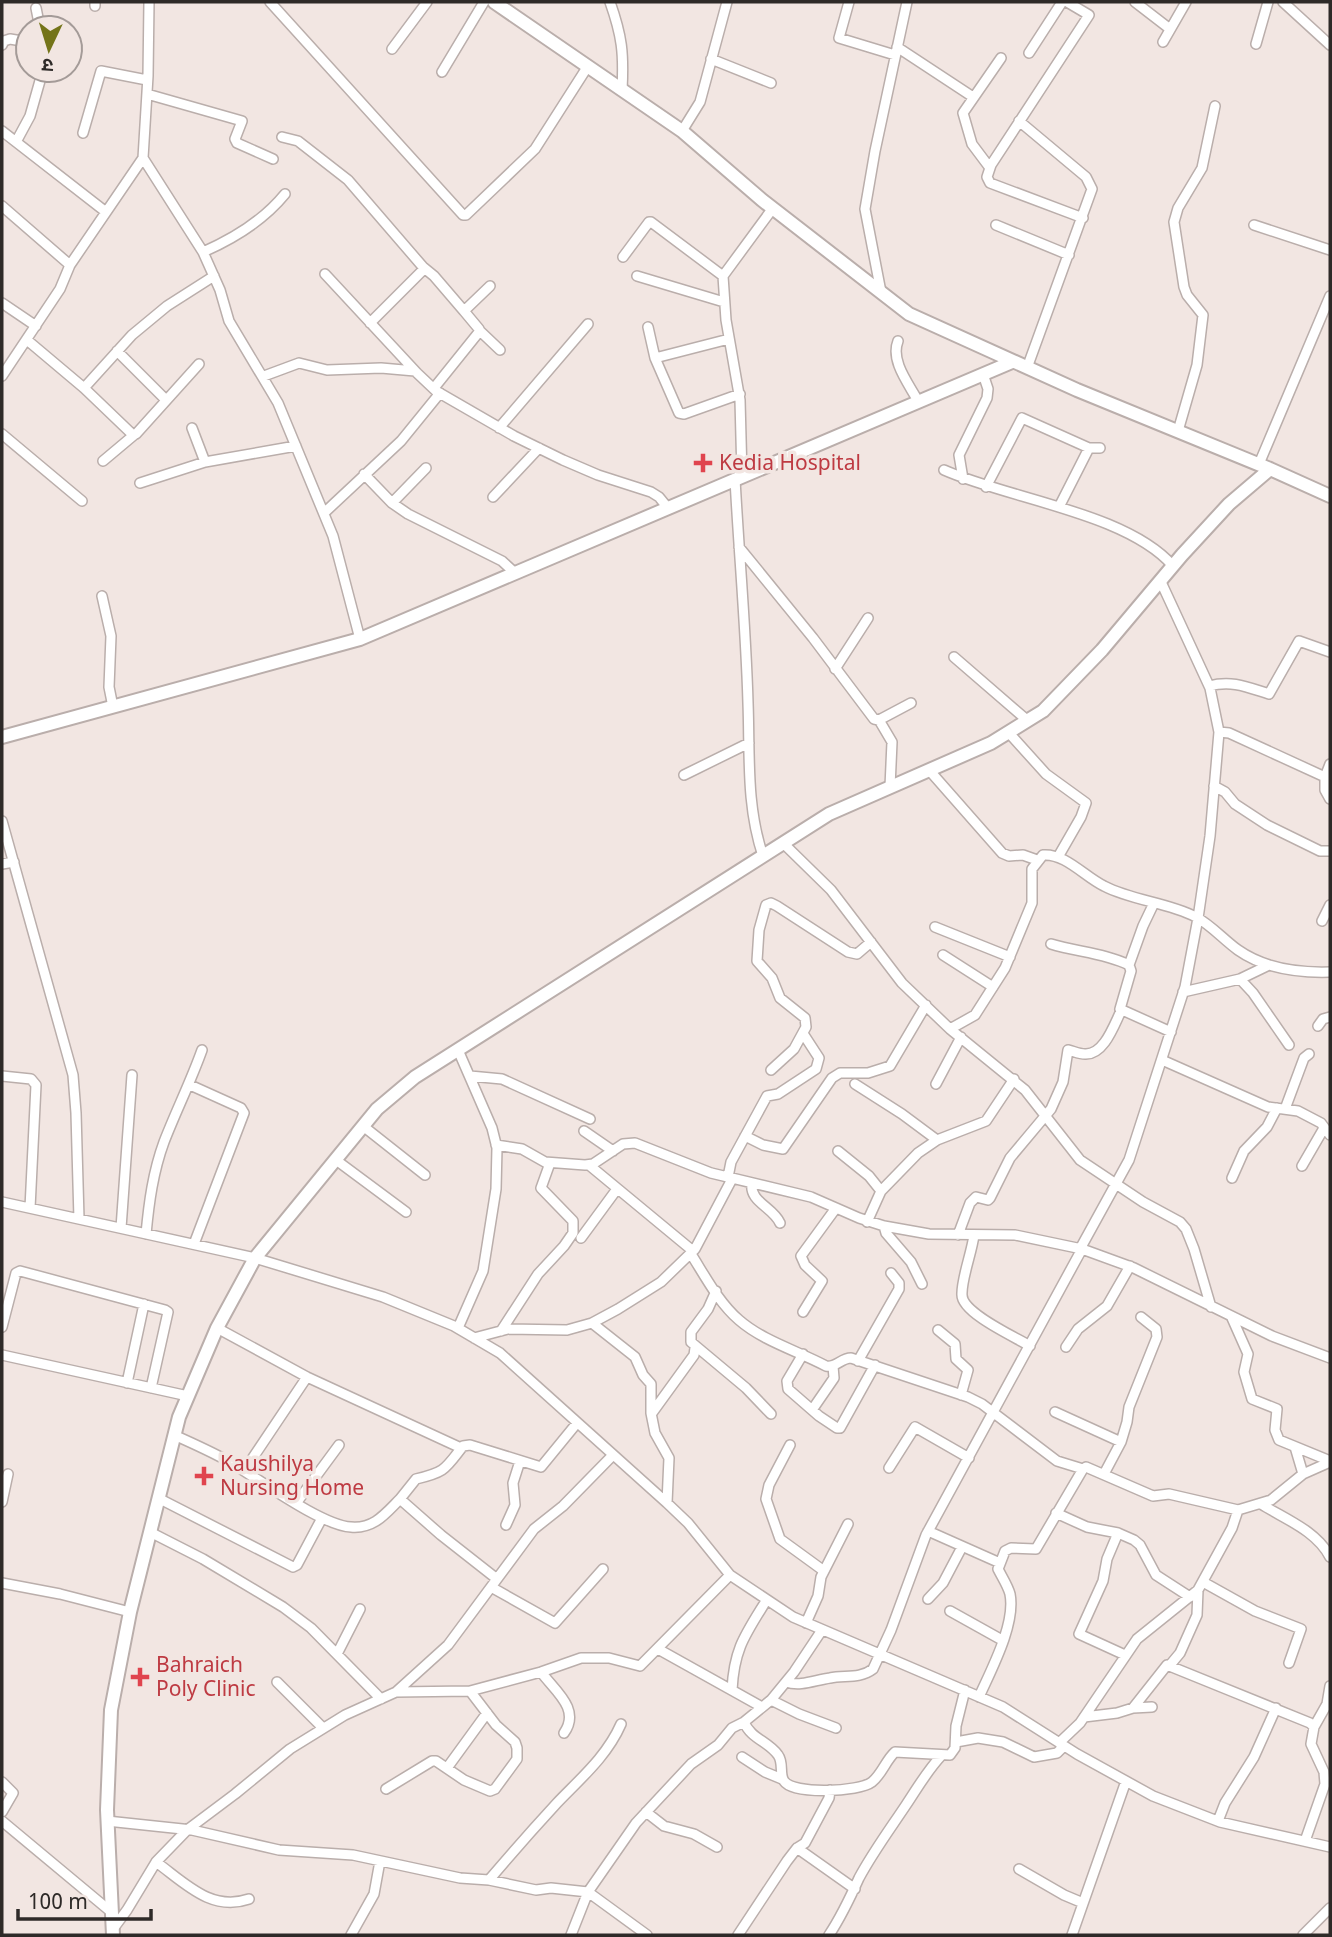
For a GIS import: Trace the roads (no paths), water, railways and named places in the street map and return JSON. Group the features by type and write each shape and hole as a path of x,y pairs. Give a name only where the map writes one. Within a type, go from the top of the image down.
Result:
{"main road":[{"path":"494,2 682,131 774,208 909,314 1012,362 1330,496"},
{"path":"2,737 360,639 1012,362"},
{"path":"113,1932 107,1821 111,1710 130,1612 174,1435 217,1328 255,1258 377,1109 415,1077 829,814 991,743 1043,711 1102,650 1173,566 1265,467"}],"street":[{"path":"2,376 60,289 70,265 143,158 149,2"},
{"path":"270,2 463,215 535,149 588,65"},
{"path":"393,49 427,2"},
{"path":"442,72 484,2"},
{"path":"610,2 621,33 624,52 622,90"},
{"path":"682,131 700,102 727,2"},
{"path":"849,2 839,38 896,51 973,97"},
{"path":"881,292 865,209 907,2"},
{"path":"1029,53 1064,2 1089,15 1019,121 987,177 990,183 1083,218"},
{"path":"1135,2 1170,29"},
{"path":"1163,42 1186,2"},
{"path":"1256,44 1268,2"},
{"path":"1283,2 1330,45"},
{"path":"36,8 37,14"},
{"path":"990,168 975,150 963,117 964,107 1001,58"},
{"path":"710,59 771,83"},
{"path":"83,133 100,71 147,80"},
{"path":"16,142 30,116 39,84"},
{"path":"147,94 242,121 235,139 237,143 272,159"},
{"path":"1178,431 1197,365 1203,316 1184,288 1174,222 1178,208 1202,168 1214,106"},
{"path":"1019,121 1091,183 1092,195 1027,368"},
{"path":"2,131 106,212"},
{"path":"282,137 298,141 348,180 480,331 500,350"},
{"path":"143,158 203,252 229,321 264,376 296,446 333,536 360,639"},
{"path":"203,252 230,240 253,225 274,208 285,194"},
{"path":"2,206 70,265"},
{"path":"763,856 753,828 739,547 740,394 729,339 723,276 774,208"},
{"path":"623,257 649,222 652,222 723,276"},
{"path":"996,225 1069,255"},
{"path":"1254,225 1330,250"},
{"path":"370,323 423,267"},
{"path":"325,274 437,391 539,448 598,475 651,492 668,508"},
{"path":"84,388 132,335 167,306 214,276"},
{"path":"637,276 724,302"},
{"path":"464,311 489,286"},
{"path":"1265,467 1330,296"},
{"path":"2,303 36,326"},
{"path":"499,428 588,324"},
{"path":"648,327 655,358 679,414 740,394"},
{"path":"324,513 401,441 480,331"},
{"path":"655,358 729,339"},
{"path":"27,340 134,435"},
{"path":"898,341 895,349 896,360 918,401"},
{"path":"117,351 166,399"},
{"path":"264,376 299,363 327,370 381,368 415,371"},
{"path":"103,461 134,435 199,364"},
{"path":"963,479 959,455 987,398 988,389 983,374"},
{"path":"986,487 1022,418 1089,448 1100,448"},
{"path":"192,428 205,461"},
{"path":"2,434 82,501"},
{"path":"140,483 205,461 296,446"},
{"path":"493,497 539,448"},
{"path":"1059,507 1089,448"},
{"path":"392,503 426,468"},
{"path":"944,471 986,487 1059,507 1149,544 1173,566"},
{"path":"364,474 392,503 428,525 502,561 515,573"},
{"path":"739,547 874,719 879,720 892,742 890,787"},
{"path":"786,1682 798,1684 860,1676 873,1669 891,1630 928,1531 1129,1160 1183,992 1198,918 1219,732 1209,686 1161,582"},
{"path":"102,596 111,636 108,687 113,707"},
{"path":"835,669 868,618"},
{"path":"1209,686 1222,682 1243,684 1269,694 1299,641 1330,652"},
{"path":"954,657 1028,721"},
{"path":"879,720 911,703"},
{"path":"1219,732 1229,733 1325,777"},
{"path":"1009,733 1046,774 1086,803 1058,857"},
{"path":"684,775 749,743"},
{"path":"1330,764 1325,777 1325,790 1330,799"},
{"path":"929,771 1002,853 1009,856 1023,855 1037,860"},
{"path":"1214,786 1267,825 1320,851 1330,851"},
{"path":"2,821 72,1075 76,1113 79,1219"},
{"path":"783,843 831,890 902,983 950,1029 1014,1079 1080,1160 1186,1228 1210,1307"},
{"path":"950,1029 975,1015 1010,957 1032,903 1030,877 1037,860 1043,855 1058,857 1104,886 1198,918 1240,951 1269,965 1304,973 1330,972"},
{"path":"2,864 14,862"},
{"path":"771,1070 794,1049 806,1027 805,1018 780,998 771,976 757,961 759,930 766,905 771,903 777,906 848,952 857,954 871,942"},
{"path":"958,1235 970,1203 976,1197 988,1200 990,1198 1010,1158 1047,1117 1063,1082 1068,1050 1086,1054 1103,1045 1121,1011 1131,971 1129,965 1154,903"},
{"path":"1322,921 1330,905"},
{"path":"934,927 1010,957"},
{"path":"1051,944 1077,952 1093,953 1129,965"},
{"path":"943,955 993,987"},
{"path":"1183,992 1240,979 1269,965"},
{"path":"1240,979 1289,1045"},
{"path":"745,1136 764,1145 783,1149 832,1079 840,1073 868,1073 890,1066 926,1005"},
{"path":"1121,1011 1171,1032"},
{"path":"1318,1026 1323,1019 1330,1017"},
{"path":"474,1338 508,1329 567,1330 592,1323 661,1282 692,1252 730,1178 731,1162 767,1096 778,1094 816,1069 819,1058 804,1035"},
{"path":"936,1084 961,1037"},
{"path":"146,1234 156,1170 164,1142 190,1085 202,1050"},
{"path":"458,1050 492,1128 496,1145 496,1189 483,1271 458,1328"},
{"path":"1232,1178 1244,1151 1281,1109 1304,1058 1309,1054"},
{"path":"1161,1060 1268,1107 1298,1111 1321,1123 1327,1132 1302,1166"},
{"path":"121,1228 132,1075"},
{"path":"2,1076 31,1079 36,1085 30,1208"},
{"path":"470,1076 502,1079 590,1119"},
{"path":"867,1222 881,1191 918,1153 937,1140 986,1121 1014,1079"},
{"path":"855,1084 937,1140"},
{"path":"190,1085 241,1108 244,1113 194,1244"},
{"path":"363,1126 425,1175"},
{"path":"584,1131 613,1151"},
{"path":"496,1145 522,1149 537,1159 550,1163 589,1165 623,1144 635,1143 730,1178 811,1197 867,1222 929,1234 1015,1234 1081,1249 1130,1266 1232,1318 1330,1358"},
{"path":"838,1151 881,1191"},
{"path":"335,1160 406,1212"},
{"path":"501,1331 538,1275 573,1233 573,1221 541,1188 550,1163"},
{"path":"589,1165 692,1252 716,1292 749,1328 826,1366 833,1366 844,1359 858,1361 982,1404 1057,1461 1083,1469 1086,1467 1153,1496 1169,1494 1238,1510 1261,1504 1280,1494 1303,1474 1330,1462"},
{"path":"752,1183 751,1192 754,1198 775,1214 780,1223"},
{"path":"581,1238 617,1189"},
{"path":"2,1202 255,1258 383,1297 458,1328 500,1353 688,1523 730,1575 766,1601 806,1623 1003,1707 1062,1745 1153,1796 1217,1821 1330,1847"},
{"path":"803,1312 822,1281 804,1265 801,1256 836,1208"},
{"path":"884,1226 886,1233 911,1262 922,1284"},
{"path":"974,1235 962,1291 964,1304 974,1313 1030,1346"},
{"path":"1066,1347 1078,1329 1107,1306 1130,1266"},
{"path":"2,1327 16,1273 20,1271 168,1312 150,1388"},
{"path":"858,1361 899,1289 899,1283 891,1273"},
{"path":"716,1292 708,1309 691,1332 691,1342 746,1388 771,1414"},
{"path":"127,1383 144,1304"},
{"path":"1104,1474 1121,1442 1129,1407 1157,1337 1156,1329 1141,1317"},
{"path":"1232,1318 1248,1354 1244,1372 1252,1399 1276,1409 1275,1434 1279,1440 1330,1462"},
{"path":"592,1323 635,1357 643,1375 651,1384 651,1413 655,1433 669,1458 667,1503"},
{"path":"217,1328 307,1377 461,1448"},
{"path":"938,1330 955,1344 956,1359 968,1370 961,1395"},
{"path":"651,1413 694,1355 695,1348"},
{"path":"803,1354 787,1381 787,1386 834,1427 840,1428 875,1366"},
{"path":"2,1355 188,1396"},
{"path":"812,1410 834,1378 833,1366"},
{"path":"244,1471 307,1377"},
{"path":"1055,1412 1121,1442"},
{"path":"174,1435 244,1471 322,1518 352,1527 377,1522 416,1479 443,1471 461,1448 470,1445 541,1467 577,1423"},
{"path":"889,1468 915,1427 969,1458"},
{"path":"296,1502 339,1445"},
{"path":"790,1445 769,1485 766,1499 770,1504 772,1520 783,1542 824,1571"},
{"path":"1295,1447 1303,1474"},
{"path":"113,1932 156,1863 187,1830 290,1749 345,1715 396,1692 448,1645 534,1529 563,1506 613,1455"},
{"path":"506,1525 514,1505 513,1483 520,1461"},
{"path":"979,1696 1009,1618 1010,1594 998,1569 1000,1563 1008,1548 1036,1549 1083,1469"},
{"path":"2,1502 8,1474"},
{"path":"159,1498 293,1567 297,1565 322,1518"},
{"path":"400,1499 494,1583 555,1623 603,1569"},
{"path":"1261,1504 1314,1537 1330,1557"},
{"path":"956,1742 978,1738 1003,1742 1034,1757 1057,1753 1144,1632 1201,1586 1232,1528 1238,1510"},
{"path":"1056,1513 1087,1527 1118,1533 1140,1545 1156,1575 1190,1597"},
{"path":"806,1623 818,1596 824,1571 848,1524"},
{"path":"928,1531 1000,1563"},
{"path":"150,1532 203,1559 283,1607 311,1628 381,1699"},
{"path":"1118,1533 1107,1559 1102,1581 1079,1634 1125,1656"},
{"path":"928,1599 943,1584 962,1547"},
{"path":"396,1692 470,1691 581,1658 609,1658 640,1666 730,1575"},
{"path":"2,1583 130,1612"},
{"path":"1201,1586 1301,1629 1289,1663"},
{"path":"1170,1665 1180,1653 1197,1615 1201,1586"},
{"path":"732,1690 737,1649 766,1601"},
{"path":"337,1654 360,1609"},
{"path":"950,1611 1002,1640"},
{"path":"571,1935 588,1892 611,1856 646,1812 691,1764 718,1745 732,1728 744,1722 771,1700 822,1630"},
{"path":"658,1650 762,1707"},
{"path":"1133,1708 1165,1665 1170,1665 1276,1708 1314,1727"},
{"path":"541,1672 569,1706 570,1721 564,1733"},
{"path":"277,1682 323,1728"},
{"path":"1306,1841 1325,1783 1324,1772 1311,1744 1314,1727 1327,1704 1330,1686"},
{"path":"742,1757 785,1783 800,1788 830,1790 858,1787 873,1781 895,1752 950,1755 955,1748 956,1726 965,1690"},
{"path":"386,1789 436,1761 464,1780 492,1791 517,1759 515,1742 470,1691"},
{"path":"771,1700 836,1728"},
{"path":"1084,1717 1152,1706"},
{"path":"1217,1821 1254,1757 1276,1708"},
{"path":"447,1768 487,1713"},
{"path":"744,1722 750,1733 778,1754 781,1759 782,1779"},
{"path":"489,1880 542,1819 603,1756 621,1724"},
{"path":"829,1935 892,1822 905,1807 922,1778 941,1756"},
{"path":"1072,1935 1126,1781"},
{"path":"2,1782 13,1793 2,1812"},
{"path":"738,1935 797,1849 805,1843 829,1798 830,1790"},
{"path":"646,1812 664,1826 694,1834 718,1847"},
{"path":"2,1821 110,1911"},
{"path":"107,1821 187,1830 279,1850 353,1855 460,1878 489,1880 536,1890 551,1888 588,1892 647,1935"},
{"path":"797,1849 855,1889"},
{"path":"351,1935 374,1894 380,1861"},
{"path":"156,1863 212,1901 233,1904 248,1899"},
{"path":"1019,1869 1083,1903"},
{"path":"1303,1935 1315,1926 1330,1908"}],"place":[{"name":"Kedia Hospital","path":"703,463"},
{"name":"Kaushilya Nursing Home","path":"204,1476"},
{"name":"Bahraich Poly Clinic","path":"140,1677"}]}
